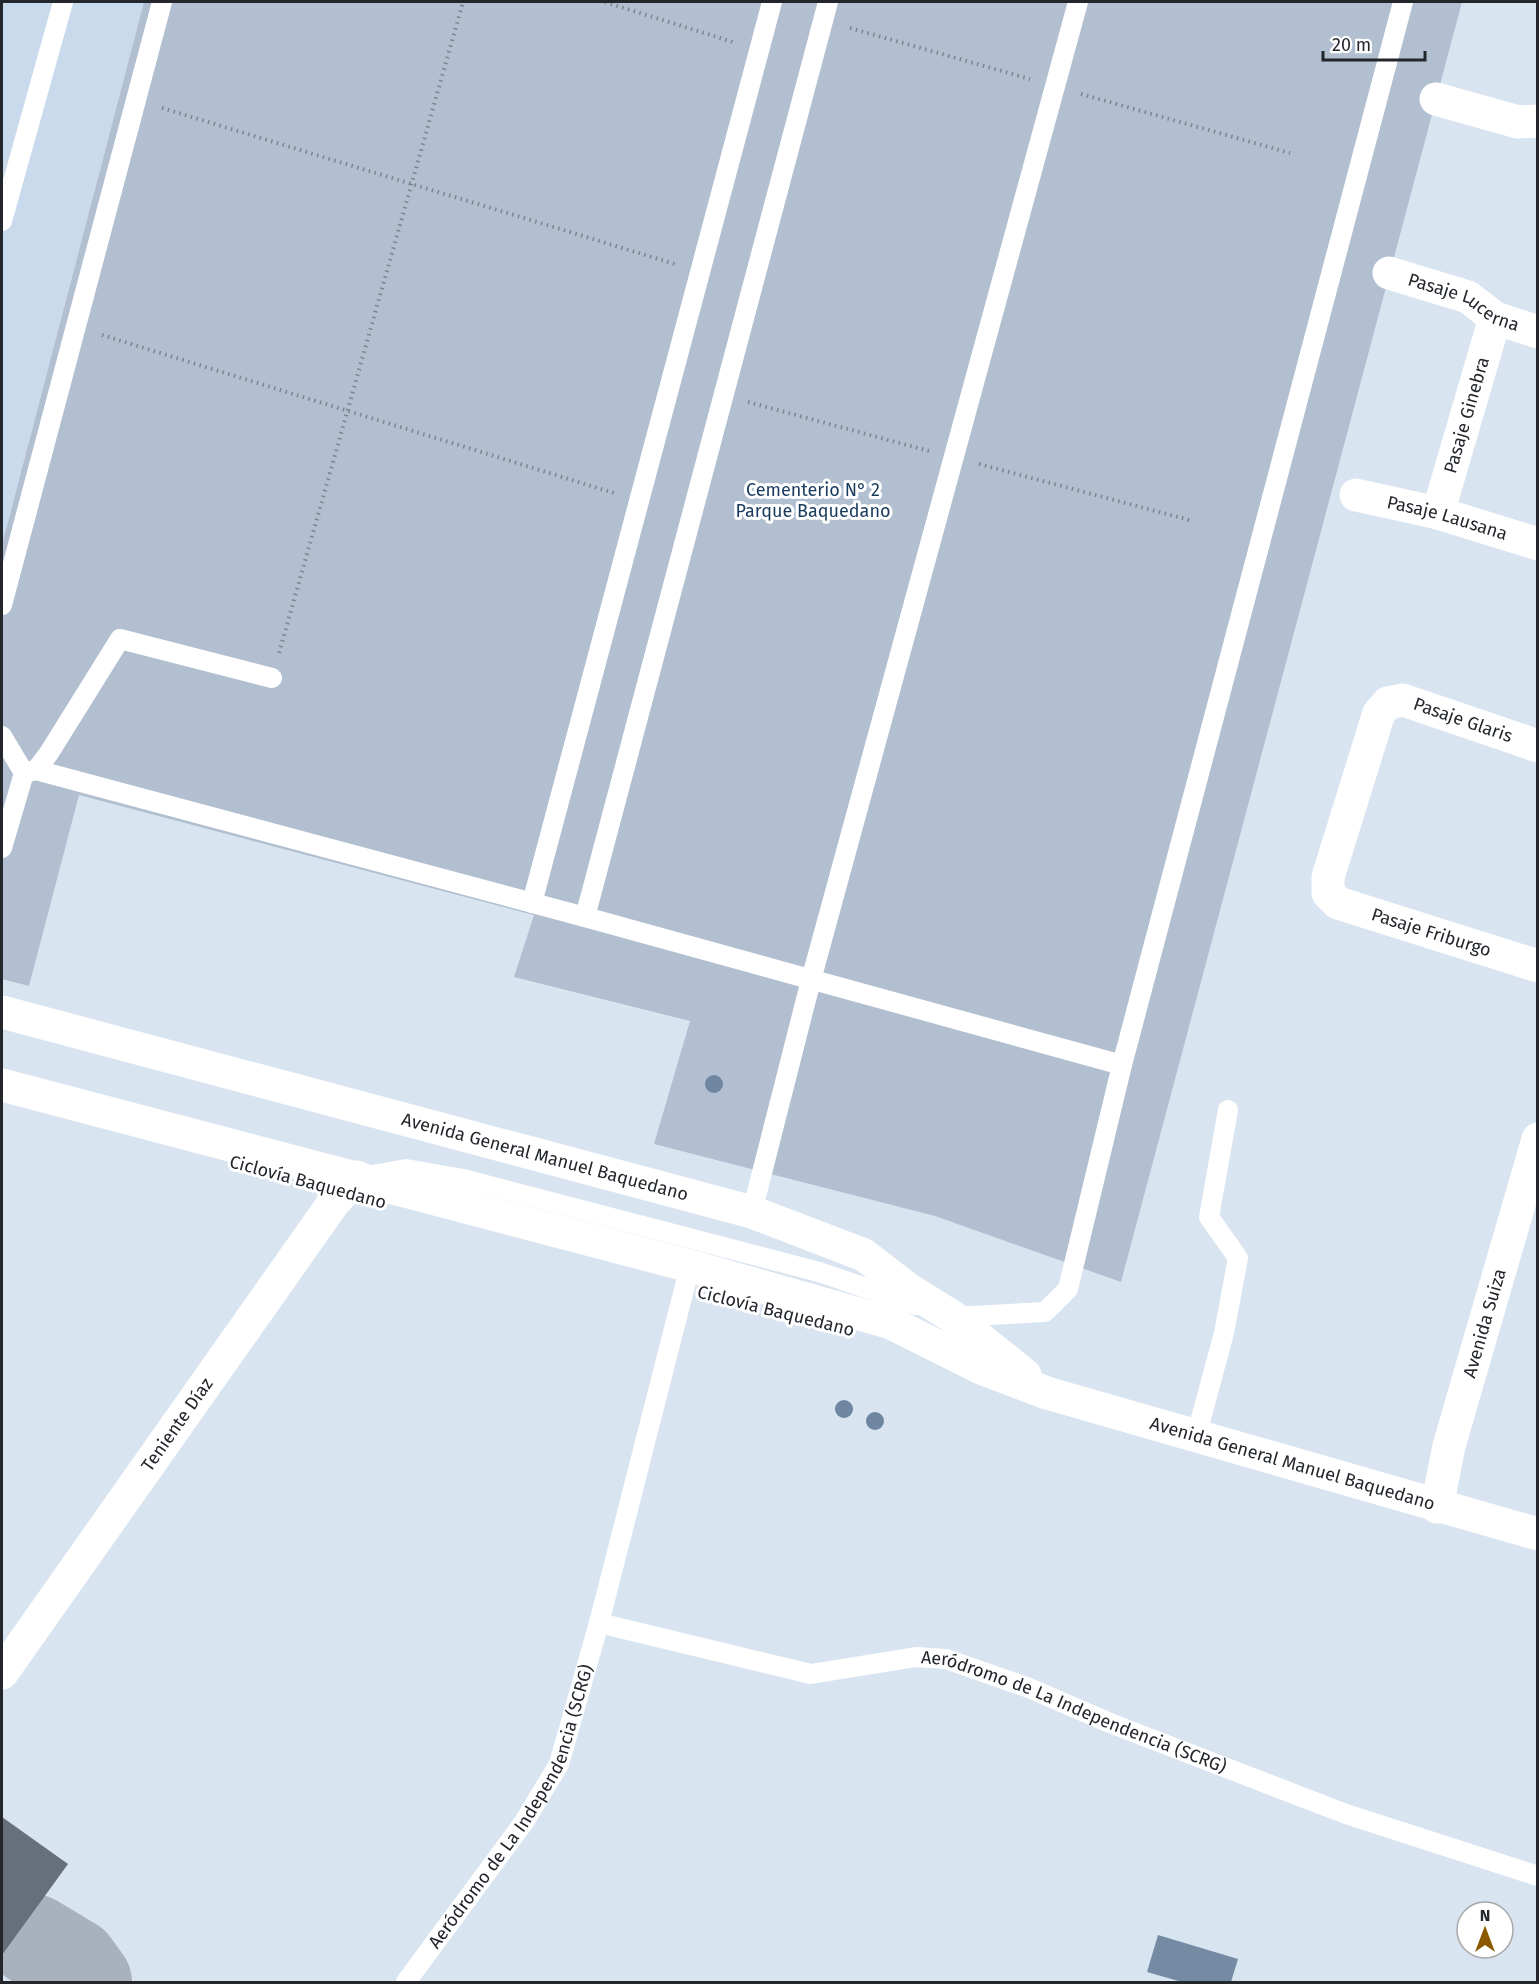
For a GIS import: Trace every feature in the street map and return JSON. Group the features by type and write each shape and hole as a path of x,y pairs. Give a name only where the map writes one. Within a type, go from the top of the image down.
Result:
{"main road":[{"path":"1436,99 1518,122 1538,121"},
{"name":"Pasaje Lucerna","path":"1389,273 1468,297 1495,318 1538,332"},
{"name":"Pasaje Ginebra","path":"1438,513 1495,318"},
{"name":"Pasaje Lausana","path":"1356,495 1438,513 1538,544"},
{"name":"Pasaje Glaris","path":"1328,893 1328,877 1379,713 1388,703 1403,700 1538,746"},
{"name":"Pasaje Friburgo","path":"1328,893 1338,903 1538,966"},
{"name":"Avenida General Manuel Baquedano","path":"2,1012 752,1212 864,1255 908,1289 953,1317 1047,1394"},
{"name":"Avenida General Manuel Baquedano","path":"2,1085 690,1266 891,1323 981,1368 1047,1394 1538,1534"},
{"name":"Avenida Suiza","path":"1437,1507 1449,1446 1525,1231 1538,1139"},
{"name":"Teniente Díaz","path":"2,1673 334,1202 357,1178"}],"lane":[{"path":"2,220 63,2"},
{"path":"2,605 162,2"},
{"path":"532,903 772,2"},
{"path":"585,917 828,2"},
{"path":"752,1212 811,980 1078,2"},
{"path":"357,1178 406,1169 463,1179 819,1272 953,1317 1044,1312 1068,1289 1122,1065 1403,2"},
{"path":"2,848 30,772 64,732 120,639 272,678"},
{"path":"2,736 30,772 585,917 1122,1065"},
{"path":"1196,1437 1224,1333 1238,1258 1209,1217 1228,1110"},
{"name":"Aeródromo de La Independencia (SCRG)","path":"406,1983 524,1822 559,1764 599,1623 690,1266"},
{"name":"Aeródromo de La Independencia (SCRG)","path":"599,1623 811,1674 916,1657 946,1659 1029,1688 1110,1723 1346,1814 1538,1876"}],"path":[{"path":"272,678 463,2"},
{"path":"605,2 759,51"},
{"path":"136,100 700,271"},
{"path":"75,327 639,500"}],"shaded area":[{"path":"2,2 144,2 2,545"},
{"path":"1158,1935 1238,1959 1231,1982 1182,1982 1147,1972"}],"green space":[{"name":"Cementerio N° 2 Parque Baquedano","path":"144,2 1462,2 1121,1282 935,1216 654,1144 690,1021 514,977 534,915 79,795 29,986 2,979 2,545"}],"building":[{"path":"2,1817 68,1864 2,1955"}],"taxiway":[{"path":"33,1940 73,1964 86,1982"}]}
